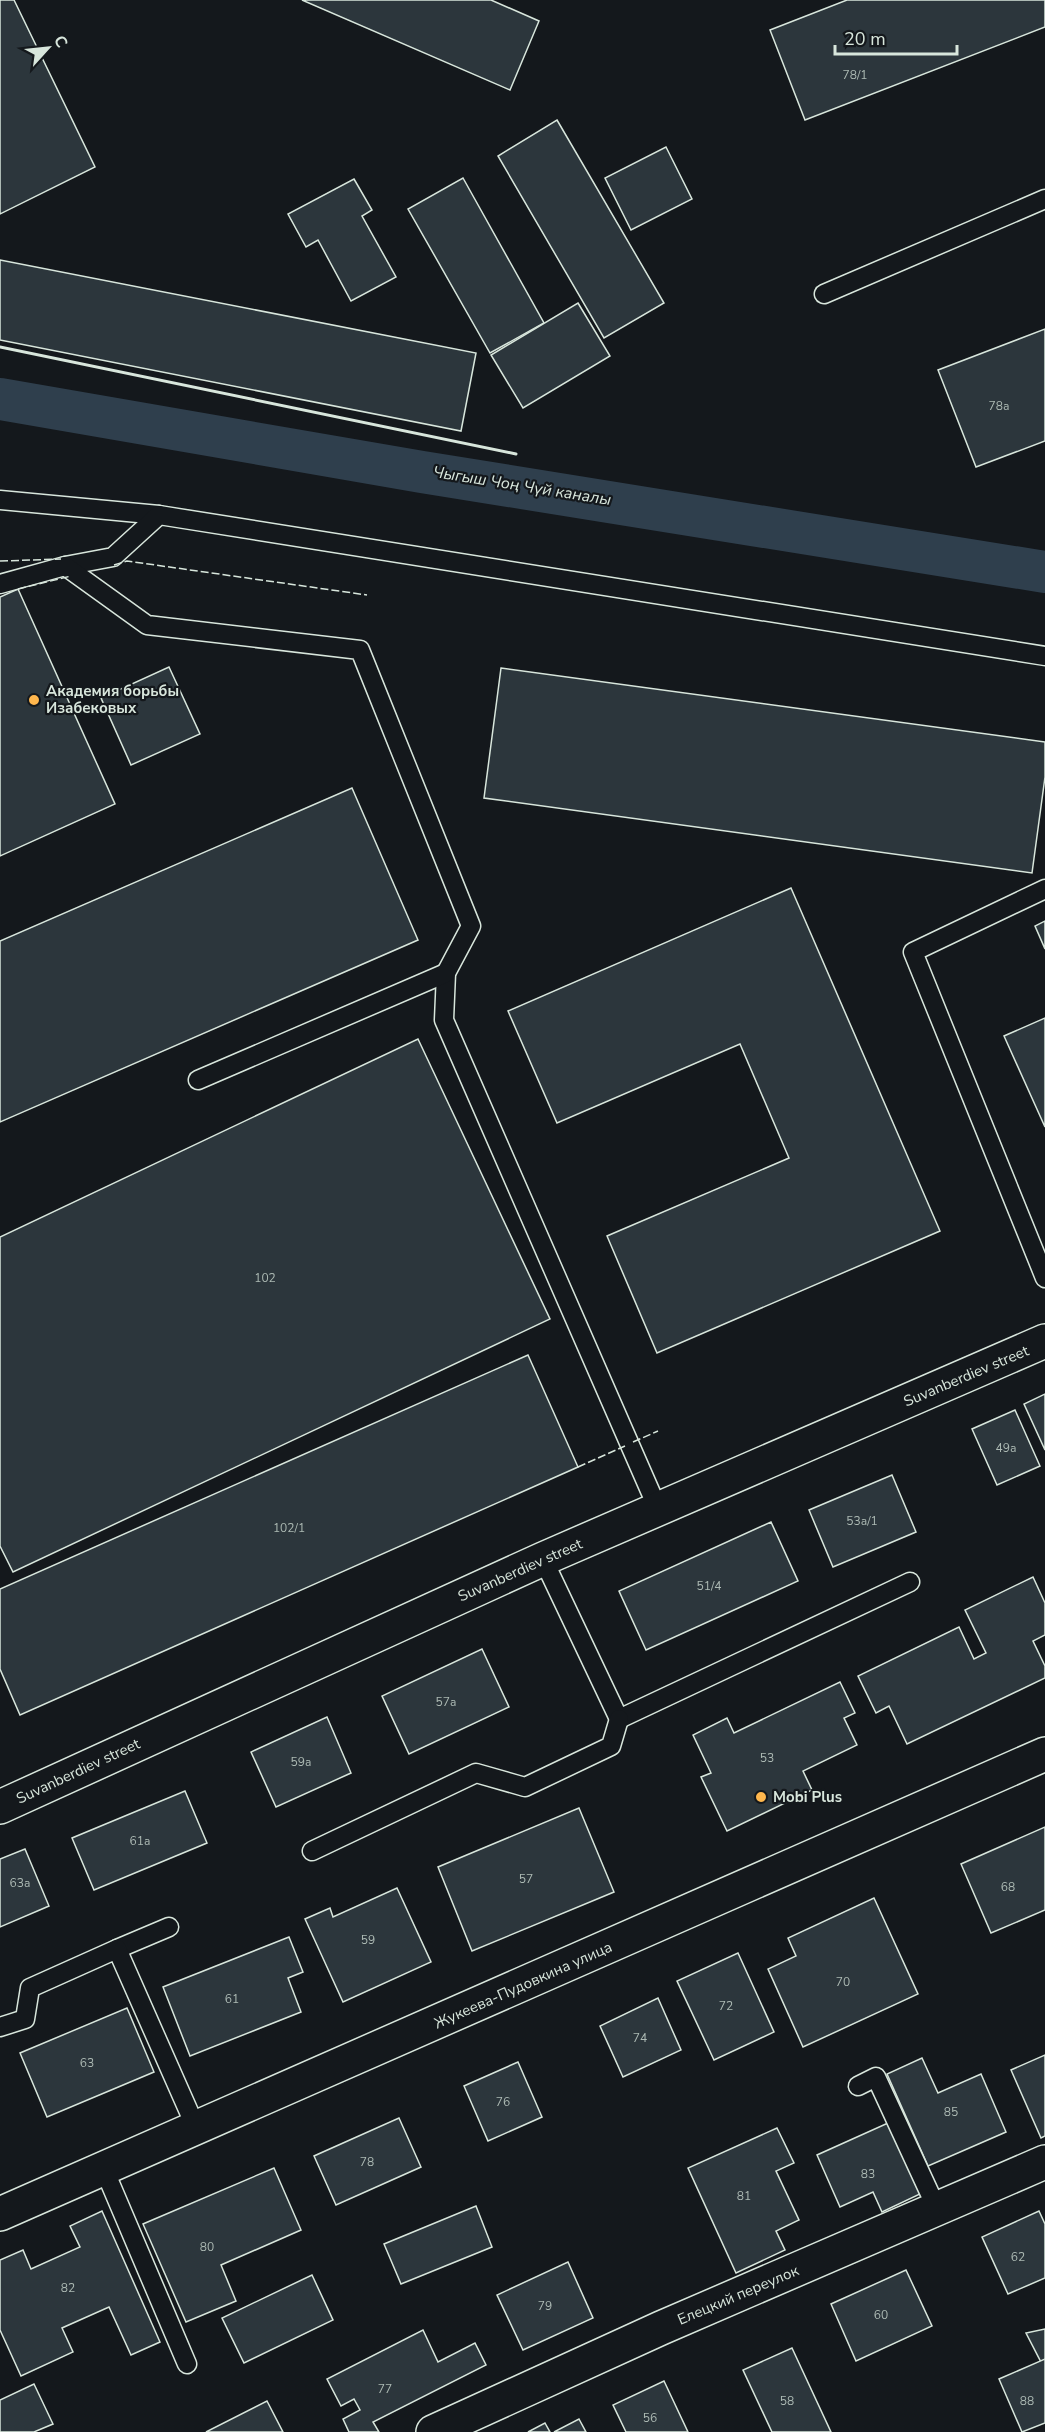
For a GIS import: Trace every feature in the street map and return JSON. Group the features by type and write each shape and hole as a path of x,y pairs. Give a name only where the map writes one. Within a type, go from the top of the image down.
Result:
{"street":[{"name":"Suvanberdiev street","path":"0,1807 543,1559 1045,1341"},
{"name":"Жукеева-Пудовкина улица","path":"0,2214 197,2130 1045,1754"},
{"name":"Елецкий переулок","path":"433,2432 661,2328 1045,2162"}],"lane":[{"path":"824,294 1045,198"},
{"path":"0,500 159,515 1045,656"},
{"path":"0,584 65,566 113,557 159,515"},
{"path":"65,566 147,625 360,650 471,926 446,973 444,1020 658,1509"},
{"path":"1045,889 913,952 1045,1278"},
{"path":"198,1080 446,973"},
{"path":"312,1851 476,1773 525,1786 611,1746 620,1719 543,1559"},
{"path":"620,1719 910,1582"},
{"path":"0,2027 25,2019 30,1988 169,1926"},
{"path":"117,1949 197,2130"},
{"path":"858,2086 876,2077 937,2209"},
{"path":"104,2169 186,2364"}],"building":[{"path":"0,0 14,0 95,167 0,214"},
{"path":"302,0 491,0 539,21 510,90"},
{"path":"847,0 1045,0 1045,27 805,120 770,30"},
{"path":"557,120 664,303 604,338 498,156"},
{"path":"666,147 692,199 631,230 605,178"},
{"path":"463,178 544,323 490,353 408,209"},
{"path":"354,179 372,210 362,216 396,277 351,301 318,240 306,247 288,214"},
{"path":"0,260 476,353 461,431 0,340"},
{"path":"578,303 610,356 523,408 491,355"},
{"path":"1045,329 1045,441 976,467 938,370"},
{"name":"Академия борьбы Изабековых","path":"18,589 115,804 0,856 0,597"},
{"path":"169,667 200,734 131,765 101,698"},
{"path":"501,668 1045,742 1045,777 1032,873 484,798"},
{"path":"352,788 418,940 0,1122 0,941"},
{"path":"791,888 940,1231 657,1353 607,1236 789,1158 740,1044 557,1123 508,1011"},
{"path":"1045,921 1045,949 1035,926"},
{"path":"1045,1018 1045,1127 1004,1036"},
{"path":"418,1039 550,1319 13,1572 0,1546 0,1237"},
{"path":"528,1355 578,1467 20,1715 0,1669 0,1589"},
{"path":"1045,1394 1045,1450 1024,1404"},
{"path":"1015,1410 1040,1466 997,1485 972,1429"},
{"path":"892,1475 916,1532 833,1567 809,1510"},
{"path":"771,1522 798,1581 646,1650 619,1591"},
{"path":"1033,1577 1045,1603 1045,1635 1033,1641 1045,1666 1045,1678 907,1744 889,1706 876,1713 858,1676 959,1627 974,1659 986,1653 965,1610"},
{"path":"482,1649 509,1707 409,1754 382,1696"},
{"path":"840,1682 855,1713 844,1718 857,1745 803,1771 812,1790 727,1831 701,1777 711,1773 693,1735 727,1718 734,1733"},
{"path":"327,1717 351,1773 276,1807 251,1752"},
{"path":"185,1791 207,1843 94,1890 72,1838"},
{"path":"579,1808 614,1892 472,1951 438,1867"},
{"path":"1045,1827 1045,1910 991,1933 961,1864"},
{"path":"25,1849 49,1906 0,1927 0,1859"},
{"path":"397,1888 431,1962 343,2002 305,1919 330,1908 333,1917"},
{"path":"874,1898 918,1994 803,2047 768,1969 796,1956 788,1938"},
{"path":"289,1937 303,1972 288,1978 301,2012 190,2056 163,1987"},
{"path":"738,1953 774,2032 714,2060 677,1981"},
{"path":"658,1998 681,2050 623,2077 600,2026"},
{"path":"127,2008 154,2072 47,2117 20,2053"},
{"path":"1045,2055 1045,2136 1041,2138 1011,2070"},
{"path":"922,2058 938,2093 981,2074 1006,2132 928,2166 887,2074"},
{"path":"518,2062 542,2117 488,2141 464,2086"},
{"path":"399,2118 421,2167 336,2205 314,2156"},
{"path":"888,2123 920,2194 882,2212 873,2192 840,2207 817,2155"},
{"path":"777,2128 794,2163 776,2171 799,2220 776,2231 785,2250 736,2273 688,2168"},
{"path":"274,2168 301,2230 221,2265 236,2301 186,2322 143,2224"},
{"path":"476,2206 492,2247 401,2284 384,2244"},
{"path":"102,2211 160,2342 131,2355 109,2307 62,2328 73,2352 21,2376 0,2330 0,2260 23,2250 31,2269 80,2247 70,2226"},
{"path":"1039,2211 1045,2224 1045,2278 1008,2294 982,2237"},
{"path":"568,2262 593,2318 523,2350 497,2295"},
{"path":"906,2270 932,2326 856,2361 831,2304"},
{"path":"312,2275 333,2320 244,2363 222,2318"},
{"path":"1045,2329 1045,2370 1026,2333"},
{"path":"423,2330 438,2362 475,2343 486,2365 373,2422 379,2432 349,2432 343,2419 360,2410 354,2399 341,2406 327,2379"},
{"path":"792,2348 831,2432 772,2432 743,2370"},
{"path":"1045,2359 1045,2423 1022,2432 999,2379"},
{"path":"664,2381 688,2432 626,2432 613,2405"},
{"path":"34,2384 53,2424 34,2432 0,2432 0,2400"},
{"path":"267,2401 283,2432 206,2432"},
{"path":"579,2419 586,2432 554,2432"},
{"path":"545,2423 550,2432 528,2432"}],"waterway":[{"name":"Чыгыш Чоң Чүй каналы","path":"0,399 422,472 1045,572"}],"fence":[{"path":"0,561 61,559"},
{"path":"114,565 127,561 367,595"},
{"path":"18,589 71,576"},
{"path":"633,1442 658,1431"},
{"path":"578,1467 625,1446"}],"wall":[{"path":"0,347 516,454"}],"place":[{"name":"Академия борьбы Изабековых","path":"34,700"},
{"name":"Mobi Plus","path":"761,1797"}]}
